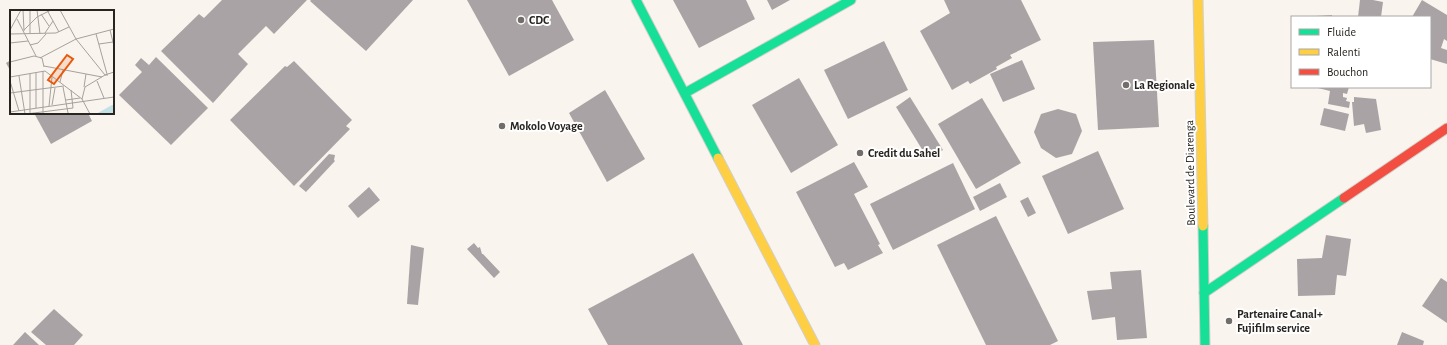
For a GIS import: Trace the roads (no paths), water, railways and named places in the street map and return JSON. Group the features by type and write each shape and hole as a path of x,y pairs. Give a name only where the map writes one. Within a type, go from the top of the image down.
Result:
{"main road":[{"path":"636,0 815,345"},
{"path":"685,93 850,0"},
{"name":"Boulevard de Diarenga","path":"1198,0 1205,345"},
{"path":"1204,293 1447,128"}],"place":[{"name":"CDC","path":"521,20"},
{"name":"La Regionale","path":"1126,85"},
{"name":"Mokolo Voyage","path":"502,126"},
{"name":"Credit du Sahel","path":"860,153"},
{"name":"Partenaire Canal+ Fujifilm service","path":"1229,321"}]}
